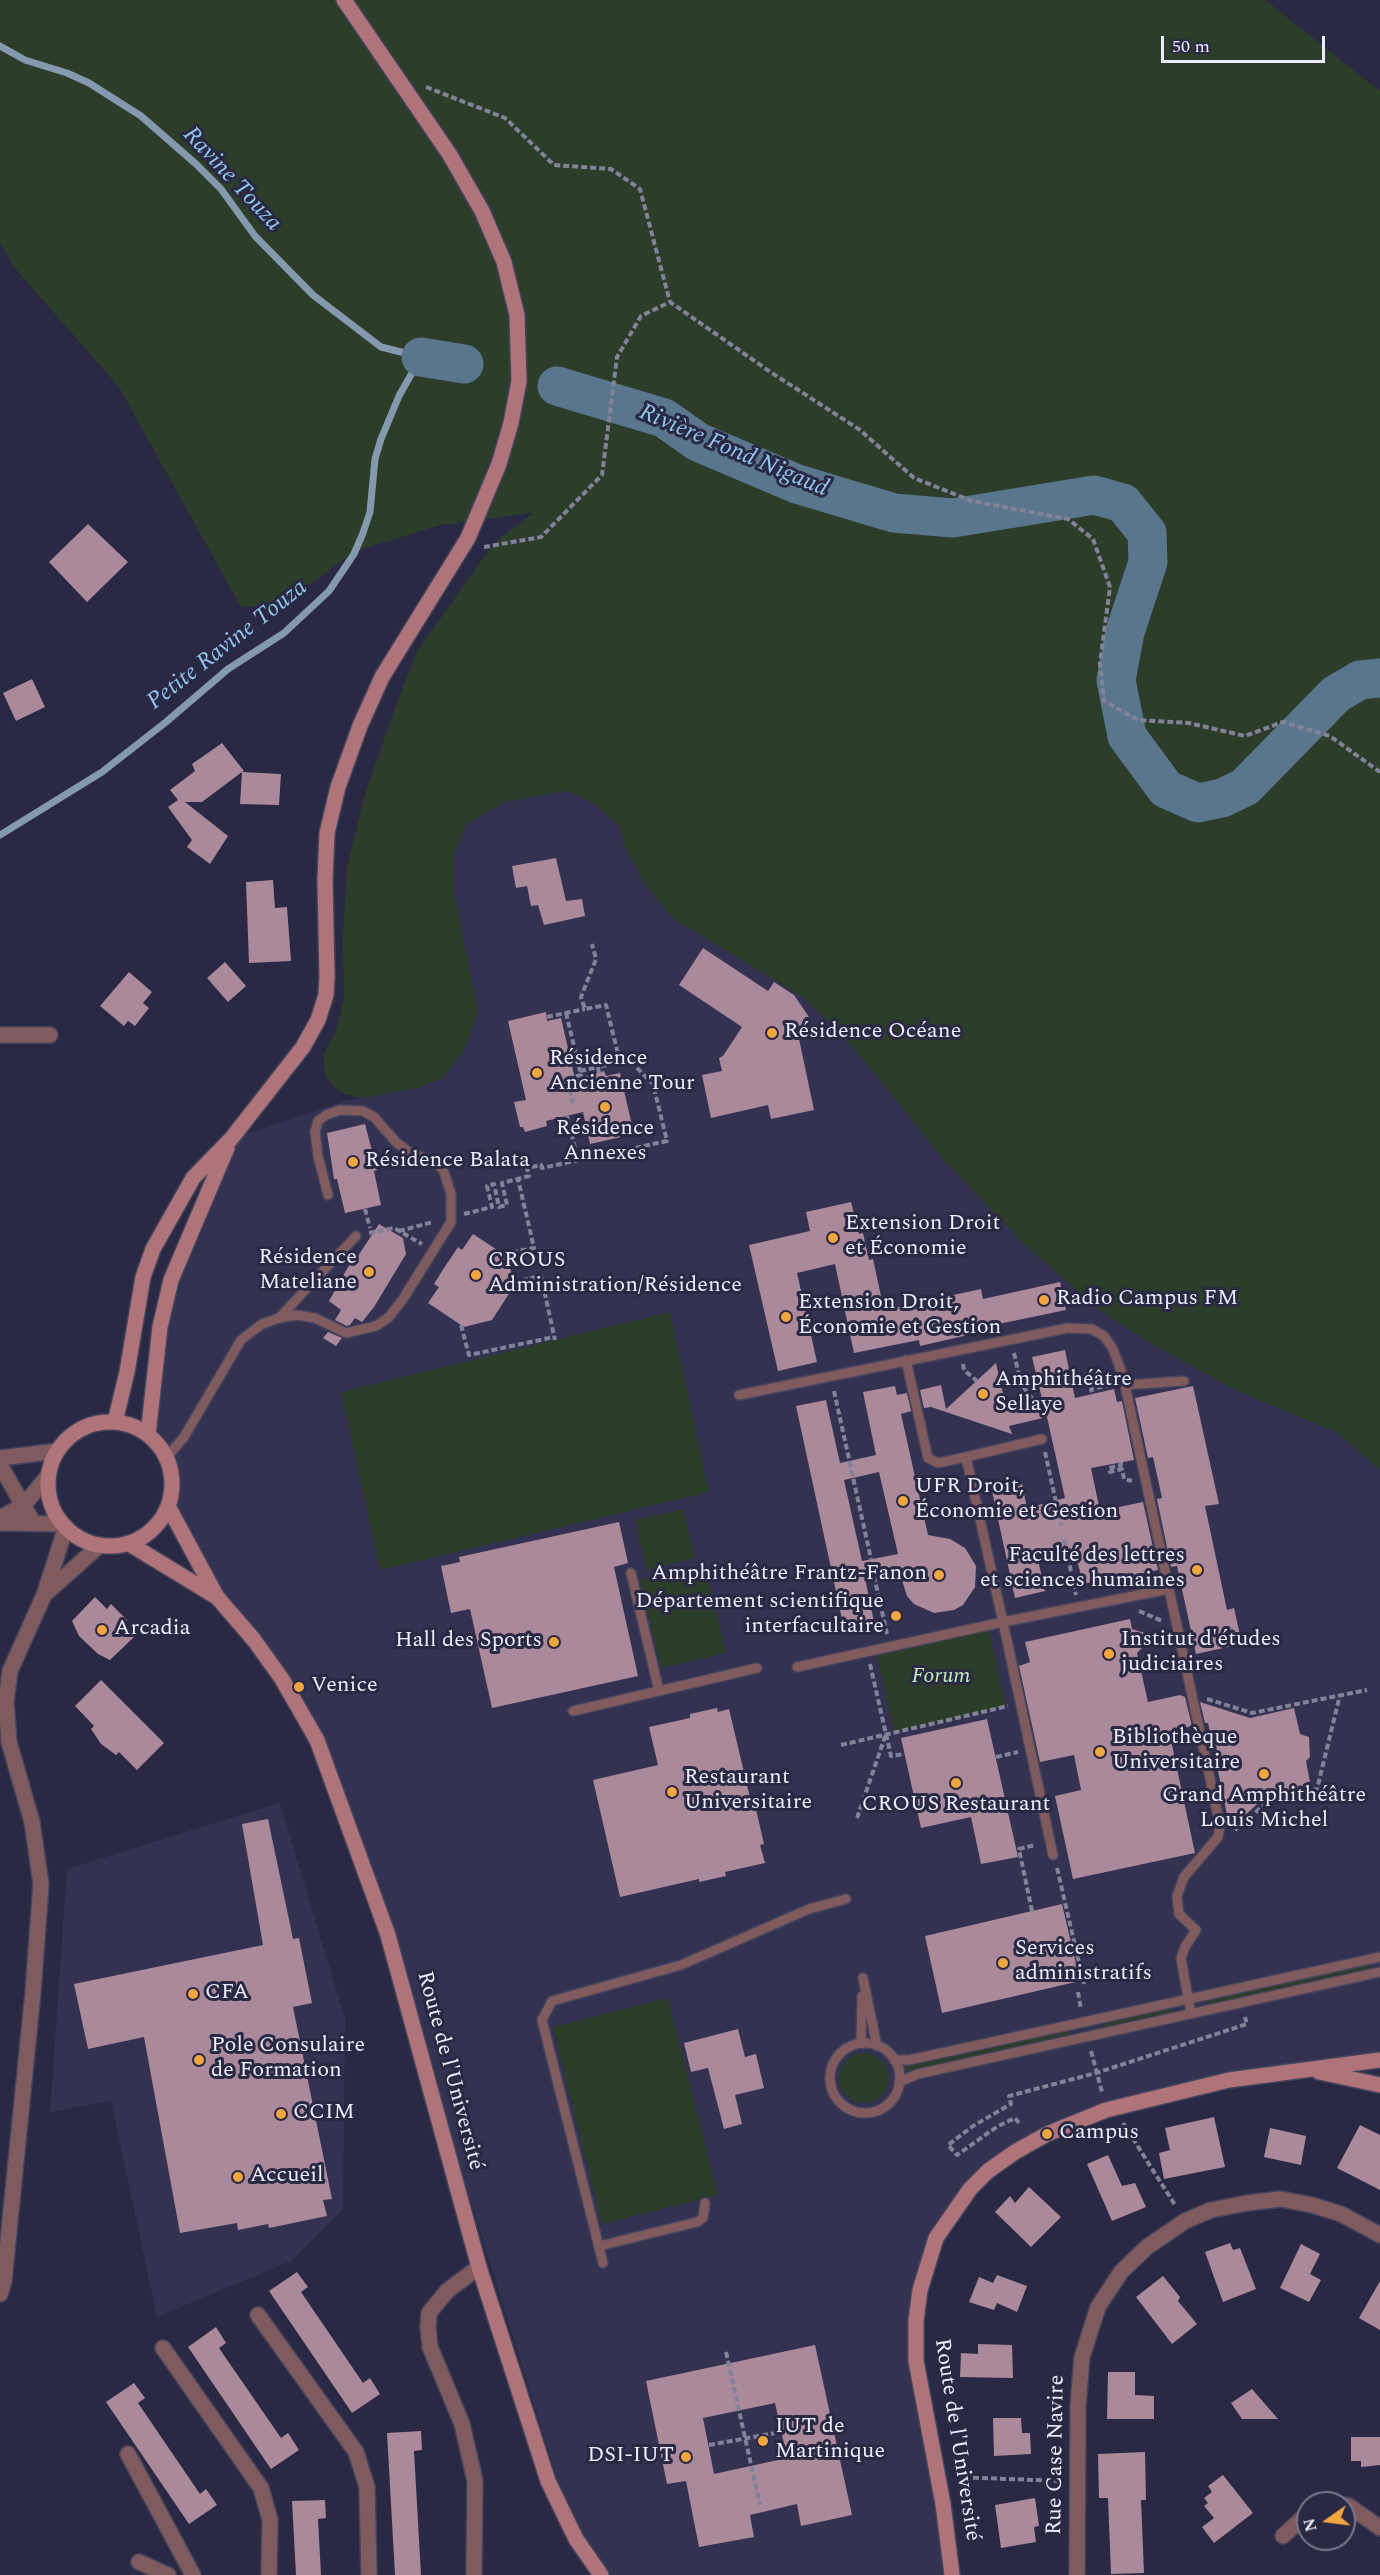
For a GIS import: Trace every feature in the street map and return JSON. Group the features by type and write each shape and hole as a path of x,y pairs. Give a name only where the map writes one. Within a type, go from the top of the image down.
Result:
{"main road":[{"path":"115,1422 127,1372 143,1277 153,1249 193,1178 231,1139 303,1047 318,1020 326,994 327,976 327,833 338,787 360,726 382,677 460,552 499,464 511,423 519,381 517,315 504,262 482,211 450,155 344,0"},
{"path":"147,1435 160,1327 171,1280 231,1139"},
{"path":"115,1422 132,1426 147,1435 158,1445 166,1458 172,1485 168,1506 152,1529 128,1543 100,1545 81,1539 64,1526 50,1498 47,1477 57,1451 68,1438 82,1428 98,1423 115,1422"},
{"name":"Route de l'Université","path":"168,1506 217,1597 254,1640 282,1679 317,1740 388,1935 479,2266 548,2481 576,2539 601,2575"},
{"name":"Route de l'Université","path":"128,1543 217,1597"},
{"name":"Route de l'Université","path":"952,2575 949,2546 916,2361 916,2320 920,2290 936,2238 960,2203 988,2171 1047,2134 1106,2110 1228,2080 1380,2060"},
{"name":"Route de l'Université","path":"1310,2070 1380,2085"}],"street":[{"path":"0,1035 50,1035"},
{"path":"0,1458 57,1451"},
{"path":"0,1465 34,1524"},
{"path":"0,1518 24,1505 47,1477"},
{"path":"0,1524 64,1526 44,1594 10,1671 6,1701 9,1742 32,1822 41,1884 33,1992 4,2281 0,2294"},
{"path":"44,1594 100,1545"},
{"name":"Rue Case Navire","path":"1077,2575 1078,2406 1082,2357 1098,2307 1121,2272 1147,2247 1185,2221 1211,2210 1281,2199 1341,2214 1380,2235"},
{"path":"474,2575 475,2481 462,2424 430,2347 428,2327 429,2313 447,2290 479,2266"},
{"path":"258,2315 356,2452 367,2487 369,2575"},
{"path":"163,2348 261,2488 270,2520 269,2575"},
{"path":"128,2454 193,2575"},
{"path":"1356,2511 1380,2528"},
{"path":"1282,2536 1296,2523"},
{"path":"139,2562 168,2575"}],"lane":[{"path":"166,1458 184,1437 242,1340 262,1324 279,1317 297,1315 315,1318 346,1333 376,1326 389,1317 403,1299 451,1222 451,1194 443,1169 435,1162 409,1152 396,1142 374,1117 363,1111 340,1110 318,1121 315,1132 318,1156 328,1195"},
{"path":"279,1317 356,1236"},
{"path":"739,1395 1068,1328 1092,1329 1104,1336 1113,1348 1124,1383 1219,1819 1218,1838 1184,1877 1177,1896 1179,1914 1196,1930 1181,1958 1191,2014"},
{"path":"906,1360 928,1458 938,1463 1042,1439"},
{"path":"1124,1383 1184,1381"},
{"path":"966,1457 1053,1854"},
{"path":"631,1573 659,1691"},
{"path":"797,1667 1168,1589"},
{"path":"573,1711 757,1668"},
{"path":"603,2263 542,2020 552,2001 671,1969 809,1909 846,1899"},
{"path":"894,2060 909,2060 1380,1957"},
{"path":"899,2082 918,2074 1380,1972"},
{"path":"861,2043 863,1978 876,2046"},
{"path":"861,2043 884,2049 894,2060 899,2082 893,2099 879,2111 860,2113 842,2105 831,2086 830,2074 841,2053 861,2043"},
{"path":"599,2246 697,2222 703,2218 705,2203"}],"path":[{"path":"394,74 505,118 554,165 611,169 640,189 670,302 860,430 914,478 972,501 1068,519 1093,539 1110,587 1100,663 1104,701 1138,720 1189,723 1245,736 1283,722 1330,736 1380,772"},
{"path":"460,552 541,537 602,475 618,357 641,316 670,302"},
{"path":"585,1009 581,997 596,959 592,945"},
{"path":"547,1017 606,1005 620,1062"},
{"path":"566,1013 581,1075 567,1078 573,1103"},
{"path":"492,1208 487,1186 494,1184 499,1207 507,1205 502,1183 529,1176 527,1168 541,1165 542,1168 667,1141 653,1084 630,1060 580,1071"},
{"path":"598,1067 599,1073"},
{"path":"567,1116 578,1161"},
{"path":"503,1254 534,1248 516,1179"},
{"path":"365,1209 369,1226"},
{"path":"356,1236 394,1228 399,1231 397,1235"},
{"path":"461,1325 469,1355 555,1338 541,1276 513,1282"},
{"path":"1010,1339 1021,1384 1034,1401"},
{"path":"830,1376 871,1560"},
{"path":"1104,1391 1092,1392 1091,1389 1124,1383"},
{"path":"1042,1439 1061,1525"},
{"path":"1121,1462 1121,1465 1109,1468 1110,1472 1122,1469"},
{"path":"1064,1539 1078,1607"},
{"path":"874,1576 890,1647"},
{"path":"1044,1587 1073,1581"},
{"path":"1113,1600 1177,1628"},
{"path":"868,1652 891,1756 904,1754"},
{"path":"1223,1704 1252,1713 1367,1690"},
{"path":"1218,1838 1229,1835 1270,1800 1317,1789 1340,1695"},
{"path":"841,1745 1020,1703"},
{"path":"941,1721 943,1729"},
{"path":"857,1818 886,1733"},
{"path":"1032,1846 1019,1849 1032,1911"},
{"path":"1061,1885 1073,1945 1084,1984"},
{"path":"1078,1992 1082,2014"},
{"path":"1019,2123 1015,2118 998,2126 957,2155 948,2145 973,2126 1011,2104 1009,2096 1096,2073 1247,2024 1245,2016 1234,2019"},
{"path":"1102,2048 1091,2051 1109,2126 1123,2122 1185,2221"},
{"path":"726,2352 760,2505"},
{"path":"709,2445 781,2432"},
{"path":"937,2476 1077,2481"}],"shaded area":[{"path":"567,791 592,802 619,826 625,847 646,886 674,919 804,998 839,1032 941,1157 1022,1242 1099,1310 1154,1345 1233,1389 1338,1433 1380,1470 1380,2060 1106,2110 988,2171 936,2239 916,2320 952,2575 602,2575 576,2539 388,1935 317,1740 168,1506 172,1485 170,1471 158,1445 148,1435 160,1327 231,1139 345,1101 418,1088 478,1012 454,893 454,854 467,824 505,802"},
{"name":"Pole Consulaire de Formation","path":"280,1803 345,2019 343,2209 291,2261 157,2317 111,2101 50,2112 67,1869"}],"green space":[{"path":"0,0 1265,0 1380,91 1380,1470 1338,1433 1233,1389 1154,1345 1099,1310 1022,1242 941,1157 839,1032 804,998 674,919 646,886 625,847 619,826 592,802 567,791 505,802 467,824 454,853 454,893 478,1012 464,1050 443,1078 418,1088 363,1098 342,1093 333,1086 325,1074 323,1055 335,1034 344,998 343,938 347,866 364,798 389,725 416,653 494,543 533,513 441,525 355,551 283,604 241,607 119,387 14,267 0,243"},
{"path":"670,1312 709,1492 380,1570 341,1392"},
{"path":"683,1509 695,1558 647,1570 635,1520"},
{"path":"705,1565 726,1653 661,1668 640,1580"},
{"name":"Forum","path":"988,1625 1006,1707 894,1732 876,1650"},
{"path":"1370,1964 1371,1969 1207,2006 1206,2000"},
{"path":"668,1998 718,2195 602,2224 553,2027"},
{"path":"1173,2008 1174,2013 1105,2029 1104,2023"},
{"path":"1070,2030 1071,2035 907,2072 906,2066"},
{"path":"864,2053 882,2060 889,2078 882,2096 864,2103 846,2096 839,2078 846,2060"}],"building":[{"path":"88,524 128,562 87,602 49,562"},
{"path":"32,679 45,707 16,721 3,693"},
{"path":"222,743 244,771 202,802 185,802 228,836 210,864 187,847 192,840 168,807 178,800 170,790 195,771 192,764"},
{"path":"242,772 281,774 279,805 240,804"},
{"path":"556,858 566,901 582,899 585,916 544,925 538,905 531,906 527,886 516,888 512,866"},
{"path":"273,880 275,908 287,907 291,961 249,963 246,882"},
{"name":"Résidence Océane","path":"703,948 768,991 774,982 794,995 809,1017 805,1017 808,1032 798,1034 814,1110 771,1119 768,1105 711,1118 702,1075 722,1071 719,1058 723,1056 742,1027 679,985"},
{"path":"225,962 246,986 228,1002 207,978"},
{"path":"129,972 152,992 143,1003 149,1008 135,1026 128,1021 124,1026 100,1006"},
{"path":"546,1012 547,1021 561,1018 575,1079 604,1071 606,1076 620,1073 634,1134 590,1144 583,1112 546,1121 547,1126 525,1132 523,1127 520,1127 514,1102 526,1100 508,1021"},
{"name":"Résidence Balata","path":"365,1124 377,1170 374,1171 381,1205 345,1213 337,1179 334,1179 327,1133"},
{"path":"851,1202 859,1234 863,1233 869,1260 873,1259 884,1310 981,1289 983,1299 1060,1282 1066,1310 989,1326 990,1330 920,1346 919,1340 854,1353 835,1264 797,1273 817,1362 778,1371 749,1245 810,1231 806,1212"},
{"name":"Résidence Mateliane","path":"379,1224 403,1238 406,1254 374,1307 362,1322 355,1318 347,1326 335,1320 341,1310 329,1301 352,1260 354,1262"},
{"name":"CROUS Administration/Résidence","path":"473,1234 508,1257 514,1286 492,1320 464,1327 428,1303 439,1287 434,1284 444,1268 458,1247 462,1250"},
{"path":"328,1332 342,1338 336,1346 323,1338"},
{"path":"1065,1350 1075,1398 1114,1389 1117,1402 1122,1401 1134,1460 1091,1468 1100,1511 1143,1502 1158,1570 1083,1584 1075,1552 1038,1560 1045,1591 1015,1598 992,1491 1022,1484 1027,1508 1065,1498 1047,1417 1009,1426 1012,1434 931,1407 924,1408 920,1390 941,1385 946,1409 996,1363 1006,1407 1042,1399 1032,1357"},
{"name":"UFR Droit, Économie et Gestion","path":"895,1386 897,1395 907,1393 911,1411 901,1414 928,1535 950,1539 965,1548 976,1566 975,1587 963,1605 954,1610 934,1613 914,1604 907,1596 899,1571 865,1578 875,1627 845,1633 796,1406 826,1400 840,1463 876,1455 863,1392","holes":["879,1472 898,1554 862,1561 844,1480"]},
{"path":"1193,1386 1219,1504 1205,1506 1227,1610 1234,1608 1242,1644 1196,1654 1177,1566 1171,1567 1157,1499 1162,1498 1153,1457 1148,1458 1135,1398"},
{"name":"Hall des Sports","path":"619,1522 628,1563 614,1567 638,1676 492,1708 470,1609 451,1613 441,1566 460,1562 459,1557"},
{"name":"Arcadia","path":"95,1597 107,1609 111,1604 127,1620 122,1625 134,1637 110,1660 98,1654 79,1636 72,1621"},
{"path":"1130,1619 1132,1629 1154,1636 1137,1653 1148,1702 1180,1695 1185,1697 1192,1726 1169,1731 1195,1853 1073,1879 1055,1796 1081,1790 1074,1755 1040,1762 1019,1666 1030,1662 1025,1642"},
{"path":"101,1680 164,1743 137,1770 119,1752 116,1755 101,1744 91,1729 94,1726 75,1706"},
{"name":"Grand Amphithéâtre Louis Michel","path":"1200,1702 1250,1718 1294,1708 1300,1734 1309,1737 1310,1757 1306,1761 1311,1787 1266,1796 1230,1829 1208,1723 1205,1723"},
{"name":"Restaurant Universitaire","path":"717,1708 718,1712 729,1709 752,1806 755,1805 764,1844 760,1845 765,1863 725,1872 726,1876 699,1882 699,1879 620,1897 593,1780 658,1765 649,1727 690,1718 690,1714"},
{"name":"CROUS Restaurant","path":"987,1719 1018,1857 981,1864 971,1817 921,1828 901,1738"},
{"path":"268,1819 293,1939 299,1938 312,2003 293,2007 332,2199 323,2200 327,2216 269,2228 268,2224 238,2230 237,2223 180,2233 144,2037 88,2049 74,1984 263,1945 242,1824"},
{"name":"Services administratifs","path":"1062,1904 1080,1981 942,2013 925,1936"},
{"path":"738,2029 745,2057 756,2054 764,2088 735,2095 742,2124 724,2129 708,2068 691,2072 684,2043"},
{"path":"1214,2117 1225,2167 1164,2179 1159,2153 1170,2150 1165,2128"},
{"path":"1360,2125 1380,2135 1380,2190 1337,2168"},
{"path":"1270,2128 1306,2136 1301,2165 1264,2157"},
{"path":"1108,2155 1122,2186 1135,2183 1146,2207 1112,2221 1087,2164"},
{"path":"1029,2187 1061,2217 1031,2247 995,2212 1010,2196 1015,2203"},
{"path":"1230,2243 1233,2250 1240,2248 1256,2289 1223,2302 1205,2252"},
{"path":"1301,2244 1320,2254 1310,2274 1321,2280 1309,2302 1280,2288"},
{"path":"297,2272 308,2287 301,2292 363,2383 370,2378 380,2394 352,2413 269,2291"},
{"path":"997,2275 1027,2286 1017,2312 997,2303 994,2310 969,2302 979,2277 993,2283"},
{"path":"1163,2276 1180,2297 1178,2301 1197,2324 1172,2344 1136,2297"},
{"path":"1380,2281 1380,2330 1359,2318"},
{"path":"216,2327 226,2343 219,2348 281,2438 288,2433 299,2450 271,2469 188,2347"},
{"path":"978,2344 1012,2345 1013,2378 960,2377 961,2353 978,2354"},
{"path":"815,2345 852,2515 801,2526 797,2504 750,2515 754,2537 699,2547 686,2481 667,2484 646,2381","holes":["775,2403 787,2458 714,2474 703,2418"]},
{"path":"1108,2372 1135,2372 1135,2395 1154,2396 1154,2419 1107,2419"},
{"path":"134,2383 145,2398 138,2403 200,2494 206,2489 217,2505 189,2524 106,2402"},
{"path":"1252,2389 1278,2419 1242,2419 1231,2403"},
{"path":"993,2418 1021,2418 1022,2433 1030,2433 1031,2454 994,2456"},
{"path":"421,2431 422,2450 414,2451 421,2575 395,2575 387,2433"},
{"path":"1351,2437 1380,2437 1380,2465 1361,2467 1361,2461 1351,2461"},
{"path":"1145,2452 1146,2500 1141,2500 1144,2573 1111,2574 1108,2498 1099,2498 1098,2454"},
{"path":"1223,2475 1253,2513 1214,2543 1202,2527 1214,2518 1204,2506 1208,2503 1204,2498 1212,2492 1208,2486"},
{"path":"1035,2498 1039,2526 1034,2527 1036,2542 1001,2548 995,2505"},
{"path":"325,2500 326,2518 318,2519 321,2575 296,2575 292,2501"}],"waterway":[{"name":"Petite Ravine Touza","path":"0,46 25,60 67,73 89,83 141,116 221,189 255,236 313,295 381,347 421,357 399,396 381,439 375,459 370,512 363,533 354,554 329,591 284,633 228,669 102,772 0,835"},
{"name":"Rivière Fond Nigaud","path":"421,357 464,364"},
{"name":"Rivière Fond Nigaud","path":"557,386 664,418 698,442 797,484 894,513 953,518 1094,495 1123,503 1147,533 1148,562 1125,632 1116,680 1127,736 1166,789 1198,803 1222,798 1245,787 1336,694 1360,680 1380,678"}],"place":[{"name":"Résidence Océane","path":"772,1033"},
{"name":"Résidence Ancienne Tour","path":"537,1073"},
{"name":"Résidence Annexes","path":"605,1107"},
{"name":"Résidence Balata","path":"353,1162"},
{"name":"Extension Droit et Économie","path":"833,1238"},
{"name":"Résidence Mateliane","path":"369,1272"},
{"name":"CROUS Administration/Résidence","path":"476,1275"},
{"name":"Radio Campus FM","path":"1044,1300"},
{"name":"Extension Droit, Économie et Gestion","path":"786,1317"},
{"name":"Amphithéâtre Sellaye","path":"983,1394"},
{"name":"UFR Droit, Économie et Gestion","path":"903,1501"},
{"name":"Faculté des lettres et sciences humaines","path":"1197,1570"},
{"name":"Amphithéâtre Frantz-Fanon","path":"939,1575"},
{"name":"Département scientifique interfacultaire","path":"896,1616"},
{"name":"Arcadia","path":"102,1630"},
{"name":"Hall des Sports","path":"554,1642"},
{"name":"Institut d'études judiciaires","path":"1109,1654"},
{"name":"Venice","path":"299,1687"},
{"name":"Bibliothèque Universitaire","path":"1100,1752"},
{"name":"Grand Amphithéâtre Louis Michel","path":"1264,1774"},
{"name":"CROUS Restaurant","path":"956,1783"},
{"name":"Restaurant Universitaire","path":"672,1792"},
{"name":"Services administratifs","path":"1003,1963"},
{"name":"CFA","path":"193,1994"},
{"name":"Pole Consulaire de Formation","path":"199,2060"},
{"name":"CCIM","path":"281,2114"},
{"name":"Campus","path":"1047,2134"},
{"name":"Accueil","path":"238,2177"},
{"name":"IUT de Martinique","path":"763,2441"},
{"name":"DSI-IUT","path":"686,2457"}],"water label":[{"name":"Ravine Touza","path":"231,180"}]}
